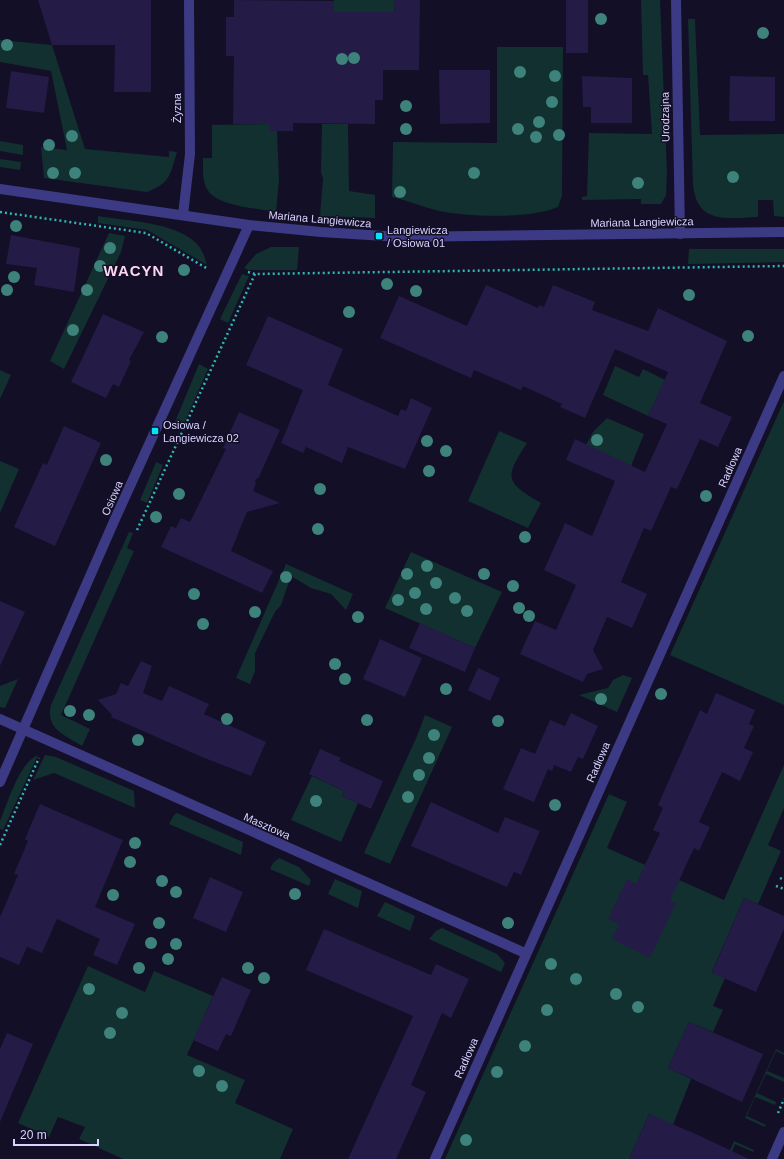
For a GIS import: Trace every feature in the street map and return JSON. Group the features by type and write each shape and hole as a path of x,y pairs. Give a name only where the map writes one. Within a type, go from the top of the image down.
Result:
{"street":[{"name":"Żyzna","path":"183,215 190,154 189,0"},
{"name":"Urodzajna","path":"676,0 680,234"},
{"name":"Mariana Langiewicza","path":"0,189 249,225 321,232 400,237 784,232"},
{"name":"Osiowa","path":"0,782 115,519 249,225"},
{"name":"Radiowa","path":"434,1159 784,376"},
{"name":"Masztowa","path":"0,719 525,954"},
{"path":"772,1159 784,1132"}],"path":[{"path":"0,212 146,233 206,269 229,268 254,274 784,266"},
{"path":"137,530 254,274"},
{"path":"0,845 47,741"},
{"path":"780,878 784,880"},
{"path":"776,886 784,889"}],"green space":[{"path":"334,0 395,0 394,12 334,12"},
{"path":"641,0 660,0 667,173 666,195 661,204 641,204 641,199 582,200 582,197 587,196 589,133 652,134 648,75 643,75"},
{"path":"688,19 695,19 700,135 784,134 784,217 774,216 773,200 758,200 758,217 725,218 707,213 701,207 696,198 693,185"},
{"path":"0,40 52,45 85,149 169,157 169,151 177,152 171,172 165,181 155,189 147,192 44,178 41,147 67,150 51,71 0,62"},
{"path":"497,47 563,47 562,196 558,207 532,214 500,216 466,215 439,211 392,197 393,142 497,143"},
{"path":"269,124 269,131 277,131 279,180 276,212 238,206 219,200 212,195 205,185 203,158 212,158 212,125"},
{"path":"322,124 348,124 349,191 375,195 375,218 320,216 323,179 321,172"},
{"path":"0,141 23,145 23,155 0,151"},
{"path":"0,159 21,162 20,170 0,167"},
{"path":"98,216 136,221 176,231 187,236 196,243 203,253 207,265 147,230 98,223"},
{"path":"109,233 125,236 121,252 64,369 50,361"},
{"path":"271,247 299,247 297,270 248,270 244,268 256,254"},
{"path":"689,249 784,249 784,262 688,264"},
{"path":"242,274 249,276 228,323 220,319"},
{"path":"199,364 208,369 183,426 175,422"},
{"path":"615,366 639,377 643,369 665,380 648,416 603,395"},
{"path":"0,370 11,375 0,399"},
{"path":"784,401 784,705 670,655"},
{"path":"607,418 644,434 631,466 586,445 593,432"},
{"path":"499,431 527,443 514,464 512,478 520,490 541,503 528,528 468,501"},
{"path":"0,461 19,469 0,513"},
{"path":"156,462 163,465 147,503 140,500"},
{"path":"129,532 133,533 127,548 134,551 61,715 90,729 82,746 63,735 54,726 50,713 51,705"},
{"path":"411,552 502,592 475,648 385,608"},
{"path":"286,564 353,594 346,610 331,594 311,588 291,576 281,605 275,612 255,653 255,671 250,684 236,678"},
{"path":"623,675 632,678 617,712 579,695 608,688 613,680"},
{"path":"18,679 5,708 0,707 0,686"},
{"path":"425,715 452,727 390,864 364,853"},
{"path":"38,755 3,830 0,829 0,821 20,774 31,759"},
{"path":"45,755 56,757 134,791 135,808 54,773 33,780"},
{"path":"784,765 784,808 768,845 781,851 758,904 744,898 712,972 725,978 713,1006 723,1010 713,1032 689,1022 668,1068 691,1079 673,1125 649,1114 629,1159 445,1159 609,794 627,802 607,848 724,900"},
{"path":"312,776 344,791 342,796 358,803 341,842 291,820"},
{"path":"177,813 243,842 241,855 169,824 174,815"},
{"path":"279,858 299,867 311,880 309,886 270,869 273,863"},
{"path":"335,879 362,891 358,908 328,894"},
{"path":"385,902 415,916 410,931 377,916"},
{"path":"442,928 497,954 505,963 501,972 429,939 436,931"},
{"path":"88,966 145,992 154,971 213,996 187,1055 245,1080 235,1103 293,1129 280,1159 123,1159 79,1139 85,1127 58,1117 49,1137 18,1123"},
{"path":"776,1049 784,1053 784,1055 776,1051 767,1071 784,1078 784,1082 766,1074 757,1093 776,1102 775,1105 755,1097 747,1116 766,1125 765,1127 745,1118"},
{"path":"734,1141 754,1150 753,1152 735,1144 729,1159 726,1159"}],"building":[{"path":"38,0 151,0 151,92 114,92 115,45 52,45"},
{"path":"234,0 334,1 334,12 394,12 395,0 420,0 419,70 383,70 383,100 375,100 375,124 293,123 293,131 269,131 269,124 233,124 234,56 226,56 226,17 234,17"},
{"path":"566,0 588,0 588,53 566,53"},
{"path":"439,70 490,70 490,123 440,124"},
{"path":"11,71 49,77 44,113 6,108"},
{"path":"582,76 632,78 632,123 591,123 591,107 583,107"},
{"path":"730,76 775,77 775,121 729,121"},
{"path":"11,235 80,248 74,292 34,285 37,268 6,264"},
{"path":"486,285 538,308 539,305 544,307 553,285 595,302 592,310 648,331 658,308 727,341 700,403 732,417 718,447 700,439 677,489 671,487 651,531 644,528 621,582 647,594 632,628 607,617 593,650 603,669 587,674 583,682 520,654 535,621 556,630 576,585 544,570 565,523 592,536 615,481 566,460 575,439 645,472 667,424 648,416 668,372 615,349 585,418 560,407 562,404 523,386 521,390 474,370 471,378 380,338 399,296 467,326"},
{"path":"103,314 144,332 129,360 131,361 119,387 113,384 106,398 71,382"},
{"path":"268,316 343,349 328,385 398,416 401,409 406,411 411,398 432,408 405,469 348,447 342,463 306,447 303,453 281,443 303,390 246,365"},
{"path":"239,412 280,430 259,477 255,480 256,483 253,491 280,503 247,512 231,551 273,571 262,593 161,547 171,526 176,528 181,518 190,522 226,449 223,448"},
{"path":"64,426 101,443 55,546 14,527 43,463 47,465"},
{"path":"0,601 25,612 0,666"},
{"path":"420,623 475,648 465,672 409,648"},
{"path":"380,639 422,658 405,697 363,679"},
{"path":"141,661 152,666 143,693 162,701 169,686 209,704 204,714 266,742 251,776 202,757 111,717 112,715 98,700 116,694 121,683 128,686"},
{"path":"478,668 500,678 490,701 468,690"},
{"path":"716,693 755,710 749,724 754,726 744,748 753,752 740,781 722,772 699,822 710,827 699,851 694,848 670,900 676,903 650,958 612,939 619,924 608,919 627,879 636,884 660,833 653,830 663,808 658,805 700,710 707,714"},
{"path":"571,713 598,726 583,759 578,757 571,772 554,765 552,771 548,769 534,802 503,789 521,748 535,754 550,720 565,726"},
{"path":"320,749 341,758 339,761 383,781 371,809 342,796 344,791 309,774"},
{"path":"431,802 498,833 505,817 540,831 521,875 514,872 507,887 411,846"},
{"path":"40,804 123,840 95,907 135,924 117,965 93,955 100,939 57,919 42,953 27,947 19,965 0,957 0,917 18,875 14,874 28,841 25,839"},
{"path":"210,877 243,892 226,932 193,918"},
{"path":"744,898 784,916 784,929 756,992 712,973"},
{"path":"324,929 431,975 436,964 469,979 451,1018 442,1013 411,1085 426,1092 396,1159 348,1159 413,1016 306,970"},
{"path":"222,977 251,990 231,1036 226,1034 218,1051 193,1040"},
{"path":"689,1022 763,1054 742,1102 668,1068"},
{"path":"7,1033 33,1044 0,1122 0,1049"},
{"path":"649,1114 698,1135 749,1159 629,1159"}],"place":[{"name":"Langiewicza / Osiowa 01","path":"379,236"},
{"name":"Osiowa / Langiewicza 02","path":"155,431"}],"district":[{"name":"WACYN","path":"134,271"}]}
